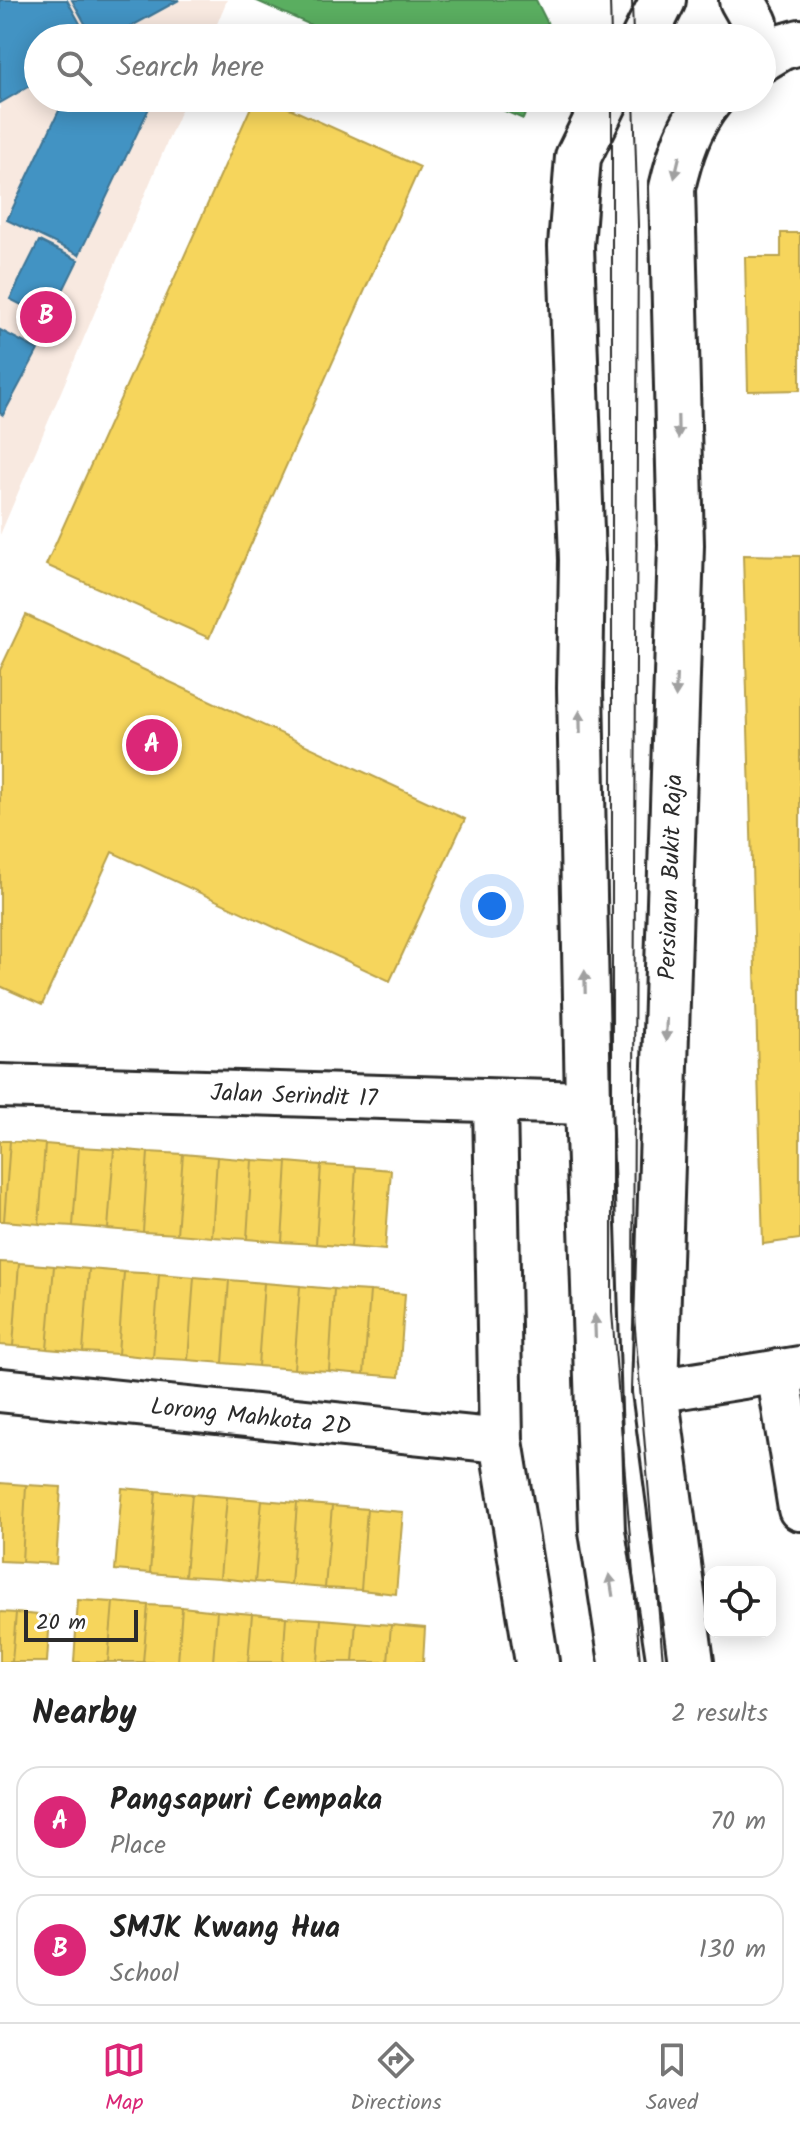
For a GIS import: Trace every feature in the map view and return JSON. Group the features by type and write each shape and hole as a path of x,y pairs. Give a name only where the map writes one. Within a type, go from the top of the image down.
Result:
{"main road":[{"path":"742,0 755,24"},
{"path":"776,51 800,42"},
{"path":"600,112 578,157 571,246 582,560 580,688 588,1103 602,1531 622,1662"},
{"name":"Persiaran Bukit Raja","path":"691,1662 655,1391 681,545 672,188 686,139 700,112"}],"street":[{"name":"Jalan Serindit 17","path":"0,1086 588,1103"},
{"path":"495,1102 501,1441 537,1662"},
{"path":"655,1391 789,1369 800,1509"},
{"name":"Lorong Mahkota 2D","path":"0,1390 501,1441"}],"shaded area":[{"path":"0,0 227,0 217,24 24,24 24,112 180,112 0,535"}],"building: Homes":[{"path":"249,112 298,112 420,167 209,638 46,565"},
{"path":"781,233 800,233 800,390 748,391 745,257 781,257"},
{"path":"743,555 800,556 800,1239 763,1244"},
{"path":"26,615 465,819 390,981 112,852 42,1005 0,986 0,670"},
{"path":"0,1141 10,1141 4,1221 0,1221"},
{"path":"10,1141 45,1144 39,1224 4,1221"},
{"path":"45,1144 79,1147 73,1226 39,1224"},
{"path":"79,1147 114,1149 108,1229 73,1226"},
{"path":"114,1149 148,1152 143,1232 108,1229"},
{"path":"148,1152 183,1154 177,1234 143,1232"},
{"path":"183,1154 217,1157 212,1237 177,1234"},
{"path":"217,1157 252,1160 247,1239 212,1237"},
{"path":"252,1160 287,1162 282,1242 247,1239"},
{"path":"287,1162 321,1165 316,1244 282,1242"},
{"path":"321,1165 356,1167 351,1247 316,1244"},
{"path":"356,1167 391,1170 385,1250 351,1247"},
{"path":"0,1262 19,1263 13,1346 0,1345"},
{"path":"19,1263 54,1266 47,1349 13,1346"},
{"path":"54,1266 89,1269 83,1352 47,1349"},
{"path":"89,1269 124,1272 118,1354 83,1352"},
{"path":"124,1272 159,1274 153,1358 118,1354"},
{"path":"159,1274 194,1277 188,1360 153,1358"},
{"path":"194,1277 229,1280 223,1363 188,1360"},
{"path":"229,1280 264,1283 258,1366 223,1363"},
{"path":"264,1283 300,1286 294,1369 258,1366"},
{"path":"300,1286 334,1289 329,1371 294,1369"},
{"path":"334,1289 370,1291 364,1374 329,1371"},
{"path":"370,1291 405,1294 399,1377 364,1374"},
{"path":"0,1483 26,1485 22,1562 0,1561"},
{"path":"26,1485 61,1487 56,1564 22,1562"},
{"path":"122,1488 156,1491 150,1573 115,1570"},
{"path":"156,1491 192,1494 185,1576 150,1573"},
{"path":"192,1494 227,1497 220,1578 185,1576"},
{"path":"227,1497 262,1500 255,1582 220,1578"},
{"path":"262,1500 297,1503 291,1585 255,1582"},
{"path":"297,1503 332,1506 325,1588 291,1585"},
{"path":"332,1506 367,1509 361,1590 325,1588"},
{"path":"367,1509 403,1512 396,1594 361,1590"},
{"path":"78,1600 113,1602 108,1662 74,1662"},
{"path":"113,1602 148,1605 143,1662 108,1662"},
{"path":"148,1605 182,1607 178,1662 143,1662"},
{"path":"182,1607 217,1611 213,1662 178,1662"},
{"path":"217,1611 252,1614 248,1662 213,1662"},
{"path":"0,1612 16,1613 12,1662 0,1662"},
{"path":"16,1613 50,1616 47,1662 12,1662"},
{"path":"252,1614 286,1617 283,1662 248,1662"},
{"path":"286,1617 321,1619 318,1662 283,1662"},
{"path":"321,1619 356,1622 353,1662 318,1662"},
{"path":"356,1622 391,1625 388,1662 353,1662"},
{"path":"391,1625 425,1628 423,1662 388,1662"}],"building: Schools":[{"path":"0,0 67,0 80,24 24,24 24,89 0,103"},
{"path":"72,0 179,0 135,24 85,24"},
{"path":"58,112 147,112 79,255 7,220"},
{"path":"39,241 78,260 49,319 10,299"},
{"path":"0,330 38,350 3,415 0,413"}],"building: Public":[{"path":"255,0 536,0 548,24 309,24"},
{"path":"507,112 526,112 523,119"}],"tram line":[{"path":"610,0 611,24"},
{"path":"632,0 633,24"},
{"path":"612,112 612,1312 640,1662"},
{"path":"634,112 638,225 633,1304 663,1662"}],"place":[{"name":"SMJK Kwang Hua","path":"46,317"},
{"name":"Pangsapuri Cempaka","path":"152,745"}]}
